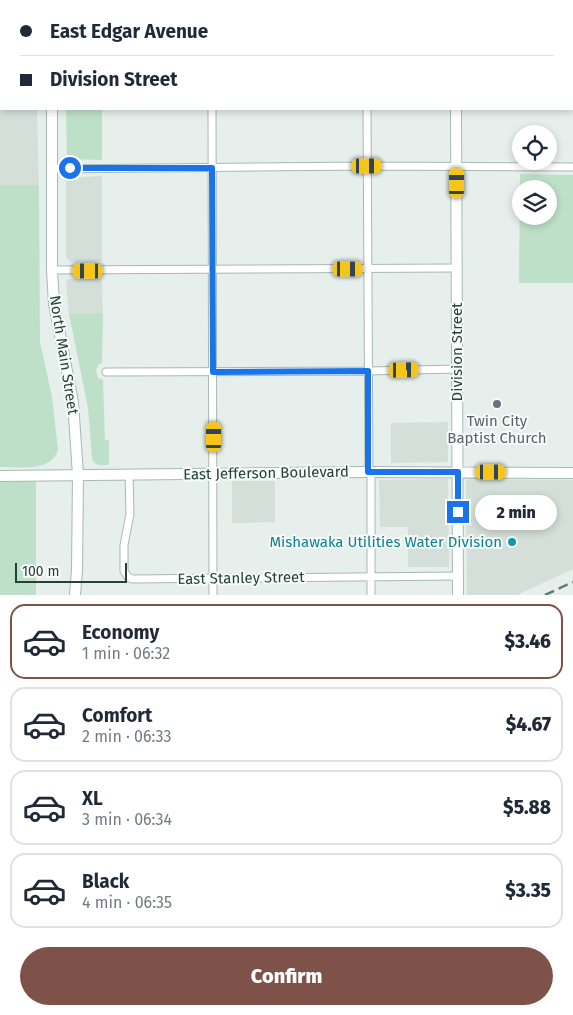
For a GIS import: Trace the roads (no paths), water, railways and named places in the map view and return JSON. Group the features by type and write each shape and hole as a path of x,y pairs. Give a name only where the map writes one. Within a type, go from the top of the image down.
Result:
{"street":[{"name":"North Main Street","path":"52,110 52,270 54,304 73,402 78,475 75,595"},
{"path":"212,110 213,595"},
{"path":"367,110 371,595"},
{"name":"Division Street","path":"456,110 458,595"},
{"path":"53,169 367,166 573,167"},
{"path":"52,270 457,268"},
{"path":"106,372 458,369"},
{"name":"East Jefferson Boulevard","path":"0,476 370,472 573,473"},
{"name":"East Stanley Street","path":"129,474 130,514 124,545 124,571 132,579 458,576"},
{"name":"North Main Street","path":"77,570 80,595"}],"railway":[{"path":"545,595 573,582"}],"place":[{"name":"Twin City Baptist Church","path":"497,404"},
{"name":"Mishawaka Utilities Water Division","path":"512,542"}]}
